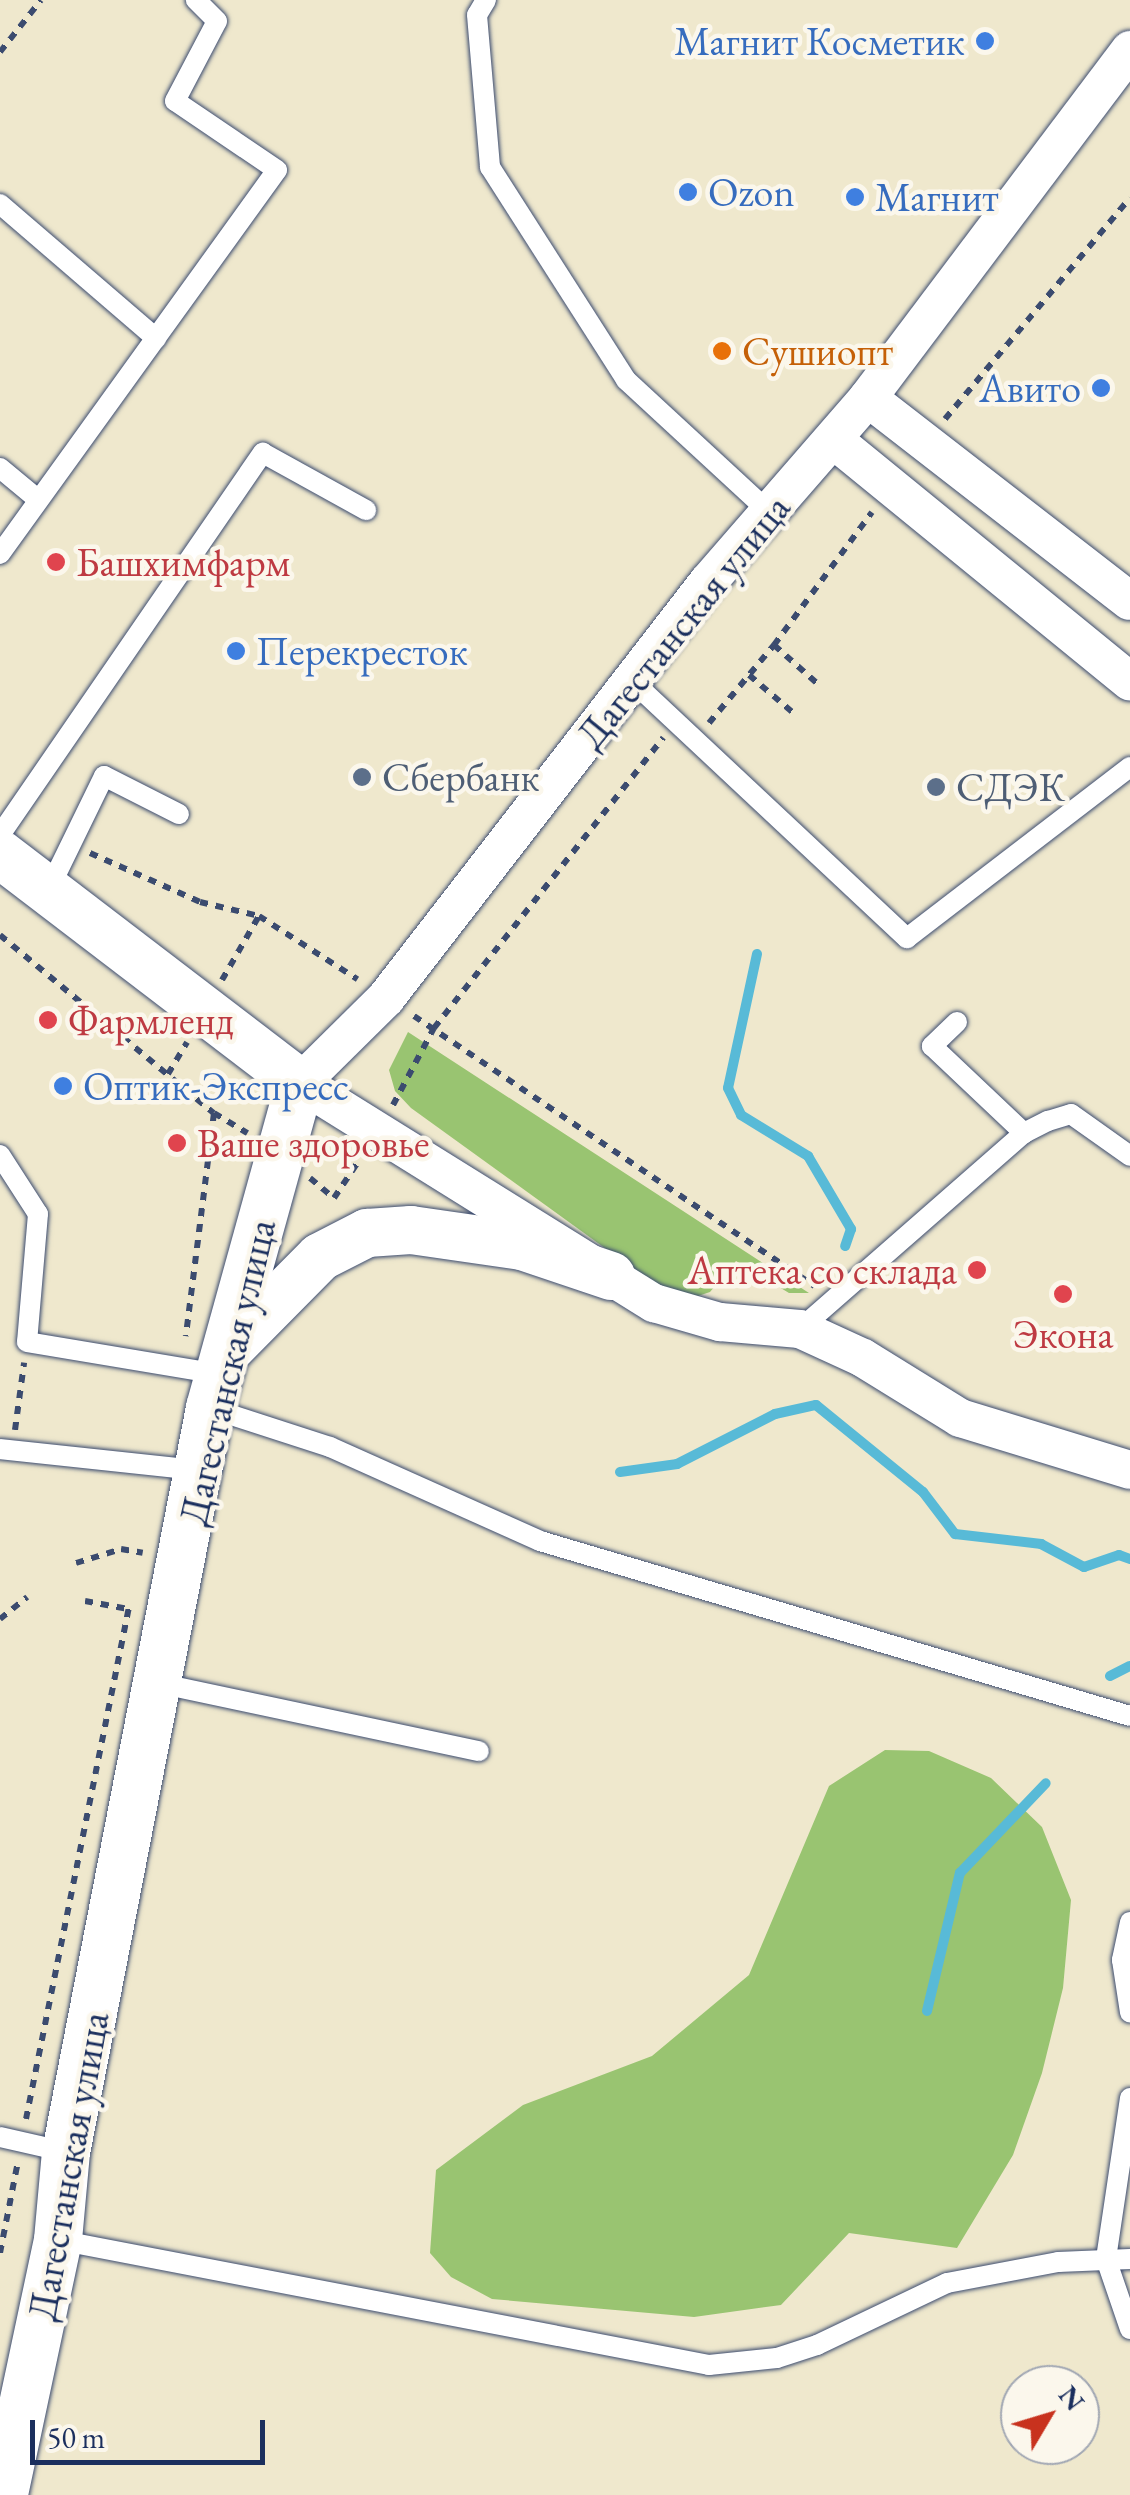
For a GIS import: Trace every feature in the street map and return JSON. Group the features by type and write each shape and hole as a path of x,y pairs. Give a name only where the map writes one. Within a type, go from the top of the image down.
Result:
{"street":[{"name":"Дагестанская улица","path":"4,2495 58,2240 44,2146 158,1683 200,1470 208,1377 300,1083 386,998 632,680 768,511 868,398 1130,50"},
{"path":"868,398 1130,602"},
{"path":"834,440 1130,681"},
{"path":"0,854 300,1083 654,1302 720,1322 800,1328 863,1358 960,1418 1130,1470"},
{"path":"208,1377 320,1256 367,1233 411,1230 522,1246 612,1276"}],"lane":[{"path":"0,554 35,497 277,170 175,101 217,21 196,0"},
{"path":"486,0 477,15 490,168 626,380 768,511"},
{"path":"0,204 156,338"},
{"path":"0,835 263,454 366,510"},
{"path":"0,468 35,497"},
{"path":"632,680 907,938 1130,768"},
{"path":"47,893 104,776 179,814"},
{"path":"957,1022 932,1046 1024,1134"},
{"path":"800,1328 1024,1134 1071,1114 1130,1156"},
{"path":"0,1155 38,1214 27,1342 208,1377 330,1448 540,1541 1130,1716"},
{"path":"6,1450 200,1470"},
{"path":"158,1683 479,1751"},
{"path":"1130,1922 1122,1960 1130,2012"},
{"path":"1130,2098 1106,2258 1130,2329"},
{"path":"0,2136 44,2146"},
{"path":"58,2240 709,2365 761,2361 818,2345 947,2283 1106,2258 1130,2259"}],"path":[{"path":"0,52 42,0"},
{"path":"695,740 774,645 818,684"},
{"path":"749,675 797,716"},
{"path":"434,1028 676,722"},
{"path":"69,844 200,902 260,916 434,1028 832,1298"},
{"path":"0,935 214,1113 208,1377"},
{"path":"6,1450 27,1342"},
{"path":"138,1572 148,1536"},
{"path":"76,1562 122,1549 144,1553"},
{"path":"0,2253 44,2146 133,1591"},
{"path":"0,1619 27,1597"},
{"path":"86,1601 128,1610"}],"green space":[{"path":"408,1032 809,1293 789,1293 736,1261 710,1292 686,1300 667,1293 411,1108 395,1091 389,1070"},
{"path":"885,1750 929,1751 991,1778 1042,1827 1071,1900 1063,1988 1042,2073 1013,2155 957,2248 849,2233 781,2305 694,2317 492,2299 451,2277 430,2253 436,2170 523,2105 652,2056 749,1975 829,1786"}],"waterway":[{"path":"757,954 728,1088 741,1115 808,1156 851,1229 845,1246"},
{"path":"620,1472 677,1464 775,1414 816,1405 923,1492 955,1534 1041,1544 1084,1567 1119,1555 1130,1559"},
{"path":"1110,1676 1130,1666"},
{"path":"927,2011 960,1873 1046,1783"}],"place":[{"name":"Магнит Косметик","path":"985,41"},
{"name":"Ozon","path":"688,192"},
{"name":"Магнит","path":"855,197"},
{"name":"Сушиопт","path":"722,351"},
{"name":"Авито","path":"1101,388"},
{"name":"Башхимфарм","path":"56,562"},
{"name":"Перекресток","path":"236,651"},
{"name":"Сбербанк","path":"362,777"},
{"name":"СДЭК","path":"936,787"},
{"name":"Фармленд","path":"48,1020"},
{"name":"Оптик-Экспресс","path":"63,1086"},
{"name":"Ваше здоровье","path":"177,1143"},
{"name":"Аптека со склада","path":"977,1270"},
{"name":"Экона","path":"1063,1294"}]}
